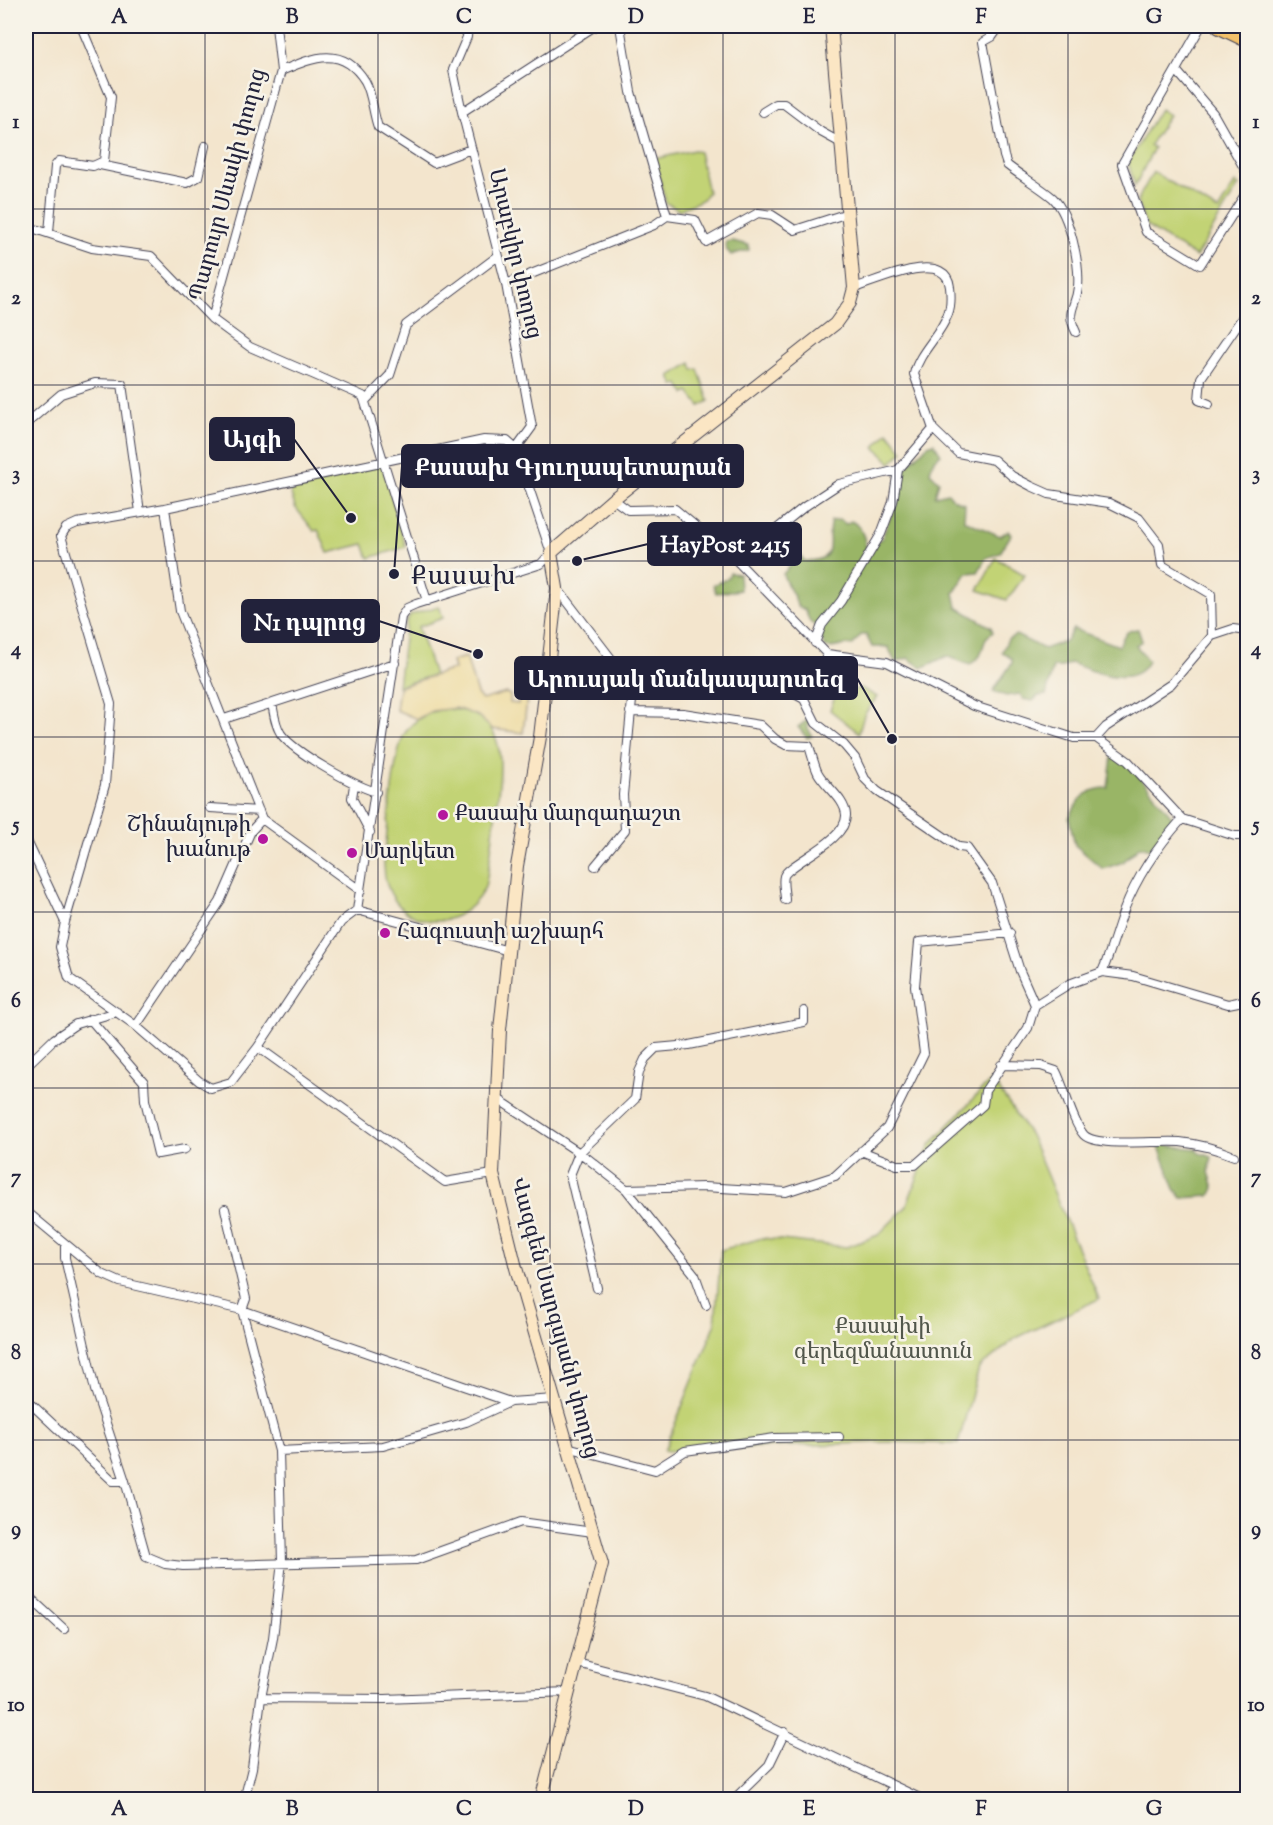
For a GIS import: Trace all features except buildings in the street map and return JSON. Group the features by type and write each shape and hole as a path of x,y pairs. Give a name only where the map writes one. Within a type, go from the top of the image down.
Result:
{"highway":[{"path":"1219,26 1248,40"}],"street":[{"path":"81,26 111,97 104,161 100,165"},
{"name":"Պարույր Սևակի փողոց","path":"212,319 281,71 276,26"},
{"name":"Արաբկիր փողոց","path":"468,26 467,37 453,70 506,284 532,427 516,448"},
{"path":"462,112 595,26"},
{"path":"620,26 631,92 667,216"},
{"path":"551,553 516,448 507,441 484,440 165,508 77,523 66,528 61,536 111,704 105,785 65,922 60,947 69,978 136,1026 199,1081 211,1088 231,1082 258,1047 341,922 357,910 401,617 407,608 541,564 613,499 835,324 850,303 855,288 831,26"},
{"path":"987,26 992,37"},
{"path":"999,26 992,37 983,42 1007,165 1054,199 1072,237 1078,289 1070,314 1076,332"},
{"path":"1201,26 1122,164 1146,232 1200,265 1248,190"},
{"path":"281,71 316,56 332,56 351,65 366,82 378,127 434,163 471,149"},
{"path":"1176,70 1213,113 1248,175"},
{"path":"763,112 776,104 784,104 821,132 841,143"},
{"path":"49,232 55,166 59,161 100,165 187,183 198,177 205,146"},
{"path":"506,284 654,225 667,216 695,219 706,242 758,213 772,215 795,231 848,213"},
{"path":"26,226 92,248 152,256 212,319 250,347 363,396 428,600"},
{"path":"365,401 390,375 406,326 498,256"},
{"path":"855,288 927,266 946,274 950,288 948,314 914,374 933,429 958,453 994,460 1012,476 1049,494 1109,503 1139,518 1159,544 1162,565 1211,594 1212,636"},
{"path":"1209,404 1199,400 1201,378 1242,318 1248,300"},
{"path":"26,424 61,394 95,383 122,384 140,512"},
{"path":"815,643 822,625 841,601 887,521 898,470 933,429"},
{"path":"737,561 804,507 839,484 898,470"},
{"path":"613,499 627,510 675,509 737,561 826,654 887,662 974,706 1074,738 1096,738 1128,761 1182,819 1235,836 1248,836"},
{"path":"165,508 180,611 261,815"},
{"name":"Վազգեն Սարգսյանի փողոց","path":"541,1800 602,1564 516,1268 493,1174 500,1030 519,848 540,737 557,588 551,553"},
{"path":"557,588 626,678 789,684 822,666 826,654"},
{"path":"1096,738 1106,727 1171,684 1212,636 1233,629 1248,631"},
{"path":"224,719 395,663"},
{"path":"595,866 625,830 624,795 634,679"},
{"path":"777,685 804,699 816,723 844,745 855,758 865,779 877,791 959,847 967,848 992,883 1010,933 1020,971 1035,1005"},
{"path":"272,703 278,727 288,741 354,785 376,792"},
{"path":"630,712 682,714 760,725 775,739 786,745 809,746 818,771 843,804 845,823 808,858 785,873 783,879 785,900"},
{"path":"354,785 352,798 370,832"},
{"path":"210,808 261,815 361,891"},
{"path":"136,1026 220,903 251,831 261,815"},
{"path":"1102,972 1124,910 1137,882 1156,849 1182,819"},
{"path":"26,839 65,922"},
{"path":"357,910 508,951"},
{"path":"626,1189 704,1188 786,1191 835,1176 887,1128 924,1053 915,986 919,942 1010,933"},
{"path":"861,1151 897,1165 915,1165 982,1105 985,1091 1000,1065 1028,1028 1035,1005 1068,984 1102,972 1133,976 1228,1004 1248,1000"},
{"path":"597,1288 571,1189 570,1175 579,1153 635,1099 639,1072 645,1059 657,1048 690,1045 804,1022 804,1011"},
{"path":"26,1066 54,1039 76,1024 117,1012"},
{"path":"90,1019 144,1082 145,1101 158,1154 185,1149"},
{"path":"258,1047 445,1182 493,1174"},
{"path":"1000,1065 1041,1066 1056,1071 1066,1089 1080,1129 1087,1138 1119,1143 1182,1142 1218,1149 1234,1156"},
{"path":"498,1099 579,1153 626,1189 695,1275 706,1305"},
{"path":"225,1209 246,1299 242,1310 279,1451 282,1562 273,1638 261,1698 252,1768 244,1800"},
{"path":"26,1210 102,1274 120,1282 242,1310 510,1402"},
{"path":"65,1244 64,1258 95,1390 125,1481 146,1556 165,1564 183,1566 416,1560 521,1522 593,1532"},
{"path":"26,1399 113,1481 125,1481"},
{"path":"279,1451 383,1446 466,1422 510,1402 555,1399"},
{"path":"567,1447 655,1470 686,1451 775,1438 839,1437"},
{"path":"26,1594 64,1629"},
{"path":"577,1663 705,1696 924,1800"},
{"path":"261,1698 386,1699 569,1692"},
{"path":"733,1800 769,1765 785,1732"},
{"path":"885,1800 892,1786"}],"green space":[{"path":"1160,109 1169,115 1150,145 1154,148 1135,186 1128,162"},
{"path":"694,150 699,152 708,192 702,200 679,210 666,203 654,159"},
{"path":"1153,172 1218,211 1235,183 1239,185 1196,257 1146,226 1137,201"},
{"path":"733,241 748,245 749,250 731,255 726,249 726,242"},
{"path":"691,363 693,370 698,369 709,401 700,406 689,392 685,394 679,384 674,385 670,376"},
{"path":"888,432 903,451 891,463 875,447"},
{"path":"934,443 941,454 933,461 930,472 939,481 935,496 948,493 953,499 965,504 964,520 1000,536 1008,531 1011,535 1000,553 986,558 978,572 967,573 954,593 957,607 991,627 993,632 986,638 980,656 970,665 947,656 922,668 908,658 895,662 888,647 872,647 866,635 861,635 852,646 825,647 817,627 810,622 805,610 797,606 784,578 783,574 793,563 792,553 795,551 805,561 824,557 829,548 831,521 855,523 862,532 866,549 882,538 897,499 904,469 928,445"},
{"path":"381,461 406,547 369,558 364,544 328,553 318,530 314,531 295,507 289,487"},
{"path":"996,558 1025,575 1007,600 978,590"},
{"path":"730,573 739,574 740,590 716,593 713,585 727,579"},
{"path":"439,606 443,618 418,627 434,675 398,686 406,623 410,615"},
{"path":"1073,629 1119,646 1126,634 1138,629 1142,641 1136,645 1148,661 1142,670 1133,675 1123,676 1101,674 1071,663 1062,667 1053,667 1046,695 1038,696 1033,701 1023,699 1020,694 1006,696 993,691 1012,663 1012,659 1002,652 1008,639 1016,635 1044,649 1066,641"},
{"path":"861,688 877,697 864,715 859,733 830,710 836,694"},
{"name":"Քասախ մարզադաշտ","path":"444,709 467,712 482,719 492,731 498,746 500,762 490,862 485,887 473,905 457,916 440,921 424,920 408,913 395,901 387,884 384,863 391,795 401,743 405,733 417,720"},
{"path":"809,719 811,723 807,726 812,736 807,738 798,727"},
{"path":"1112,756 1136,773 1174,819 1151,849 1140,846 1123,862 1103,869 1075,845 1069,818 1084,796 1094,790 1108,788"},
{"name":"Քասախի գերեզմանատուն","path":"992,1079 1030,1135 1099,1299 1016,1338 979,1368 958,1444 890,1442 664,1451 715,1325 721,1250 762,1238 847,1247 878,1235 906,1207 930,1145"},
{"path":"1158,1144 1197,1149 1199,1153 1212,1157 1209,1172 1214,1188 1210,1196 1182,1198 1175,1189"}],"sand":[{"path":"466,657 477,694 482,700 506,693 510,695 510,703 518,704 519,696 516,692 528,692 523,733 492,729 478,716 456,708 432,711 417,719 396,710 399,687 454,669 452,661"}],"place":[{"name":"Այգի","path":"351,518"},
{"name":"HayPost 2415","path":"577,561"},
{"name":"Քասախ Գյուղապետարան","path":"394,574"},
{"name":"N1 դպրոց","path":"478,654"},
{"name":"Արուսյակ մանկապարտեզ","path":"892,739"},
{"name":"Քասախ մարզադաշտ","path":"443,815"},
{"name":"Շինանյութի խանութ","path":"263,839"},
{"name":"Մարկետ","path":"352,853"},
{"name":"Հագուստի աշխարհ","path":"385,933"}],"district":[{"name":"Քասախ","path":"464,577"}]}
